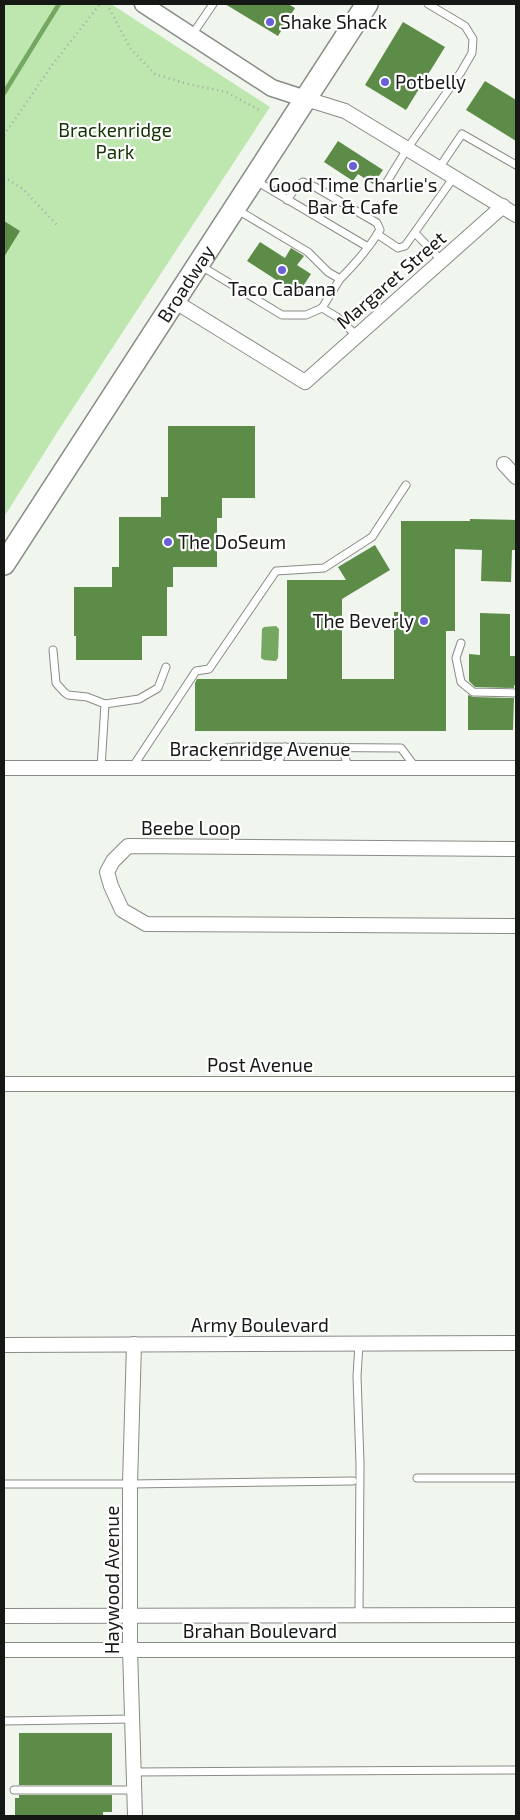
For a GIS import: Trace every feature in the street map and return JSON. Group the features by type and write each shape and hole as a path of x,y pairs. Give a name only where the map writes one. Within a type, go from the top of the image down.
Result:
{"main road":[{"name":"Broadway","path":"4,564 367,4"}],"street":[{"path":"144,4 272,88 345,111 516,215"},
{"name":"Margaret Street","path":"174,301 305,382 503,206"},
{"path":"504,464 516,477"},
{"name":"Brackenridge Avenue","path":"4,768 516,768"},
{"name":"Beebe Loop","path":"516,849 128,846 113,861 107,872 122,910 146,924 516,926"},
{"name":"Post Avenue","path":"4,1084 516,1084"},
{"name":"Haywood Avenue","path":"134,1344 130,1484 130,1649 135,1816"},
{"name":"Army Boulevard","path":"4,1345 516,1344"},
{"name":"Brahan Boulevard","path":"4,1616 516,1615"},
{"name":"Brahan Boulevard","path":"4,1650 516,1650"}],"lane":[{"path":"191,35 213,4"},
{"path":"385,185 472,53 473,39 465,26 428,4"},
{"path":"439,168 462,134 516,165"},
{"path":"377,234 398,248 405,246 454,177"},
{"path":"254,179 368,247"},
{"path":"198,265 282,315 306,315 322,308 340,280 358,262 380,230 377,223 303,182 297,186 287,200"},
{"path":"234,209 308,252 328,272 340,280"},
{"path":"415,232 442,261"},
{"path":"322,308 337,317 356,336"},
{"path":"132,768 196,671 208,669 276,570 324,568 372,537 406,485"},
{"path":"461,643 456,658 461,682 473,692 516,693"},
{"path":"53,650 56,683 64,692 68,695 87,697 105,704 139,699 158,688 166,667"},
{"path":"101,768 105,704"},
{"path":"276,768 285,747"},
{"path":"341,747 349,768"},
{"path":"208,768 226,748 341,747 401,748 416,768"},
{"path":"359,1344 357,1376 360,1464 359,1615"},
{"path":"417,1478 516,1478"},
{"path":"4,1484 353,1481"},
{"path":"4,1721 132,1719"},
{"path":"134,1772 516,1770"},
{"path":"14,1790 134,1790"}],"path":[{"path":"4,135 53,64 100,4"},
{"path":"107,4 130,48 155,74 184,83 226,92 261,111"},
{"path":"4,177 23,189 58,225"}],"green space":[{"name":"Brackenridge Park","path":"4,4 111,4 270,107 58,431 4,517"}],"shaded area":[{"path":"276,626 279,629 278,658 276,661 264,660 261,658 262,629 264,627"}],"building":[{"name":"Shake Shack","path":"225,4 288,4 295,8 278,36"},
{"path":"403,22 445,47 406,110 365,85"},
{"path":"485,81 516,100 516,141 466,110"},
{"name":"Good Time Charlie's Bar & Cafe","path":"338,141 383,170 373,184 358,174 353,181 324,162"},
{"path":"4,221 20,231 4,257"},
{"name":"Taco Cabana","path":"260,242 285,258 291,248 304,256 297,265 311,274 298,294 247,261"},
{"name":"The DoSeum","path":"168,426 255,426 255,498 222,498 222,518 217,518 217,567 173,567 173,587 167,587 167,636 142,636 142,660 76,660 74,587 112,587 112,567 119,567 119,517 161,517 161,497 168,497"},
{"name":"The Beverly","path":"470,519 516,520 516,550 512,550 511,582 481,581 482,550 455,549 455,631 446,631 446,731 195,731 195,683 197,679 287,679 287,580 346,580 338,567 375,545 390,570 342,599 342,679 394,679 394,612 401,612 401,521 470,521"},
{"path":"480,613 510,614 510,656 516,656 516,686 514,685 514,688 475,687 469,681 469,654 480,655"},
{"path":"468,695 473,697 514,698 513,730 468,730"},
{"path":"19,1733 112,1733 112,1785 19,1785"},
{"path":"19,1795 112,1795 112,1812 103,1812 103,1816 15,1816 15,1798 19,1798"}],"waterway":[{"path":"4,93 59,4"}],"place":[{"name":"Shake Shack","path":"270,22"},
{"name":"Potbelly","path":"385,82"},
{"name":"Good Time Charlie's Bar & Cafe","path":"353,166"},
{"name":"Taco Cabana","path":"282,270"},
{"name":"The DoSeum","path":"168,542"},
{"name":"The Beverly","path":"424,621"}]}
